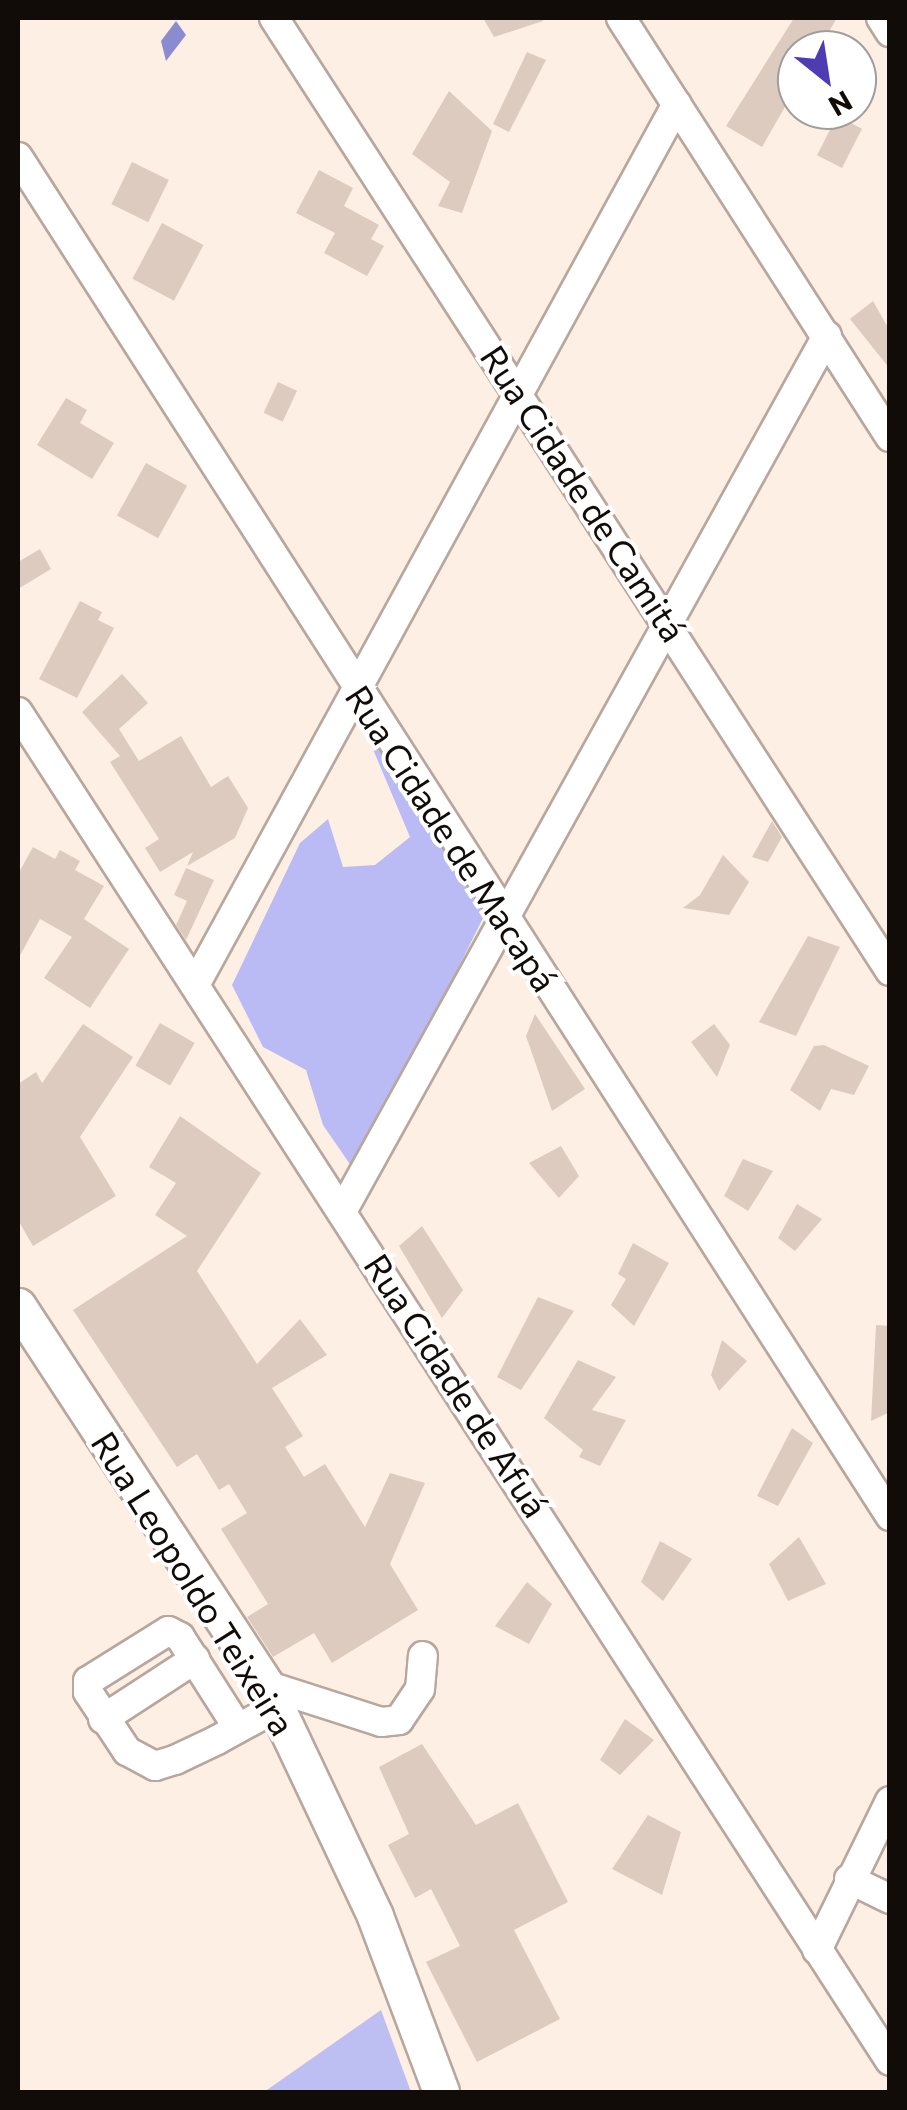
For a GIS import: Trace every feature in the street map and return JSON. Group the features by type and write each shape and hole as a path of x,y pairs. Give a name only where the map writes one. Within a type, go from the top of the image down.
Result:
{"main road":[{"name":"Rua Leopoldo Teixeira","path":"18,1306 271,1696 375,1916 440,2092"}],"street":[{"name":"Rua Cidade de Camitá","path":"274,18 666,616 890,971"},
{"path":"621,18 890,437"},
{"path":"881,18 890,32"},
{"path":"195,985 677,104"},
{"name":"Rua Cidade de Macapá","path":"18,157 355,691 504,914 890,1516"},
{"path":"344,1208 666,616 827,336"},
{"name":"Rua Cidade de Afuá","path":"18,712 344,1208 890,2061"},
{"path":"238,1728 195,1659 168,1631 93,1673 88,1692 104,1719 127,1751 155,1766 238,1728 271,1696 381,1722 399,1720 420,1689 423,1656"},
{"path":"104,1719 195,1659"},
{"path":"817,1950 890,1801"},
{"path":"849,1879 890,1899"}],"shaded area":[{"path":"176,21 186,35 166,61 161,41"},
{"path":"364,728 489,906 356,1173 323,1125 306,1070 263,1047 232,985 300,843 328,819 343,867 375,865 410,837"},
{"path":"381,2010 411,2092 264,2092"}],"building":[{"path":"483,18 542,18 543,21 494,37"},
{"path":"794,18 837,18 830,30 786,30"},
{"path":"777,45 777,121 762,147 726,126"},
{"path":"527,52 546,60 509,132 493,124"},
{"path":"449,91 492,131 462,213 438,206 450,182 412,154"},
{"path":"830,130 861,130 842,168 817,155"},
{"path":"132,162 169,180 148,222 111,204"},
{"path":"319,170 353,188 344,206 379,225 371,239 384,246 367,276 324,253 335,233 296,213"},
{"path":"162,223 203,245 174,301 132,279"},
{"path":"873,301 890,331 890,369 850,319"},
{"path":"278,382 297,391 283,422 264,413"},
{"path":"66,398 87,410 80,423 114,443 92,479 37,445"},
{"path":"146,463 187,486 158,538 117,515"},
{"path":"40,549 51,569 18,589 18,562"},
{"path":"80,601 102,612 98,620 114,628 77,698 39,679"},
{"path":"122,674 148,703 119,729 139,761 181,736 211,787 228,776 248,808 235,838 187,866 193,852 160,872 145,848 159,839 110,762 120,756 82,712"},
{"path":"772,821 782,837 768,862 752,857"},
{"path":"33,847 55,859 60,850 80,861 75,870 104,886 84,919 129,949 90,1008 44,978 72,937 40,919 18,959 18,874"},
{"path":"723,855 749,882 729,915 683,908 700,895"},
{"path":"186,868 214,880 186,940 176,925 187,901 174,895"},
{"path":"808,936 840,947 796,1036 759,1022"},
{"path":"535,1014 585,1089 552,1111 526,1036"},
{"path":"160,1023 195,1043 170,1085 136,1065"},
{"path":"83,1024 133,1057 80,1137 116,1196 33,1246 18,1220 18,1084 36,1072 42,1083"},
{"path":"714,1024 730,1045 717,1077 691,1042"},
{"path":"824,1045 869,1066 854,1095 831,1089 820,1111 790,1090 814,1046"},
{"path":"180,1116 261,1173 197,1271 257,1364 300,1319 327,1355 272,1388 303,1436 285,1447 304,1477 325,1464 365,1527 390,1473 425,1483 390,1564 418,1610 332,1663 314,1633 273,1657 247,1617 268,1604 221,1529 247,1513 229,1484 219,1490 197,1454 177,1467 73,1310 187,1236 155,1215 176,1183 149,1167"},
{"path":"561,1146 579,1176 559,1198 529,1163"},
{"path":"743,1159 773,1171 748,1211 724,1196"},
{"path":"797,1204 822,1219 795,1251 778,1238"},
{"path":"422,1226 463,1290 442,1318 399,1246"},
{"path":"633,1243 669,1263 634,1326 611,1305 626,1279 618,1274"},
{"path":"538,1297 574,1311 521,1390 497,1377"},
{"path":"876,1325 890,1326 890,1412 871,1421"},
{"path":"722,1340 747,1361 719,1391 711,1375"},
{"path":"578,1360 616,1377 592,1410 626,1420 600,1466 579,1457 583,1450 544,1418"},
{"path":"792,1428 813,1443 778,1506 757,1496"},
{"path":"799,1537 826,1584 788,1601 769,1564"},
{"path":"660,1541 692,1559 663,1601 641,1582"},
{"path":"527,1582 552,1604 529,1644 495,1626"},
{"path":"625,1719 654,1740 620,1775 600,1760"},
{"path":"422,1744 476,1825 518,1803 568,1902 514,1930 560,2019 477,2062 426,1962 460,1946 431,1889 415,1898 388,1845 409,1834 379,1767"},
{"path":"648,1815 681,1832 662,1895 612,1869"}]}
